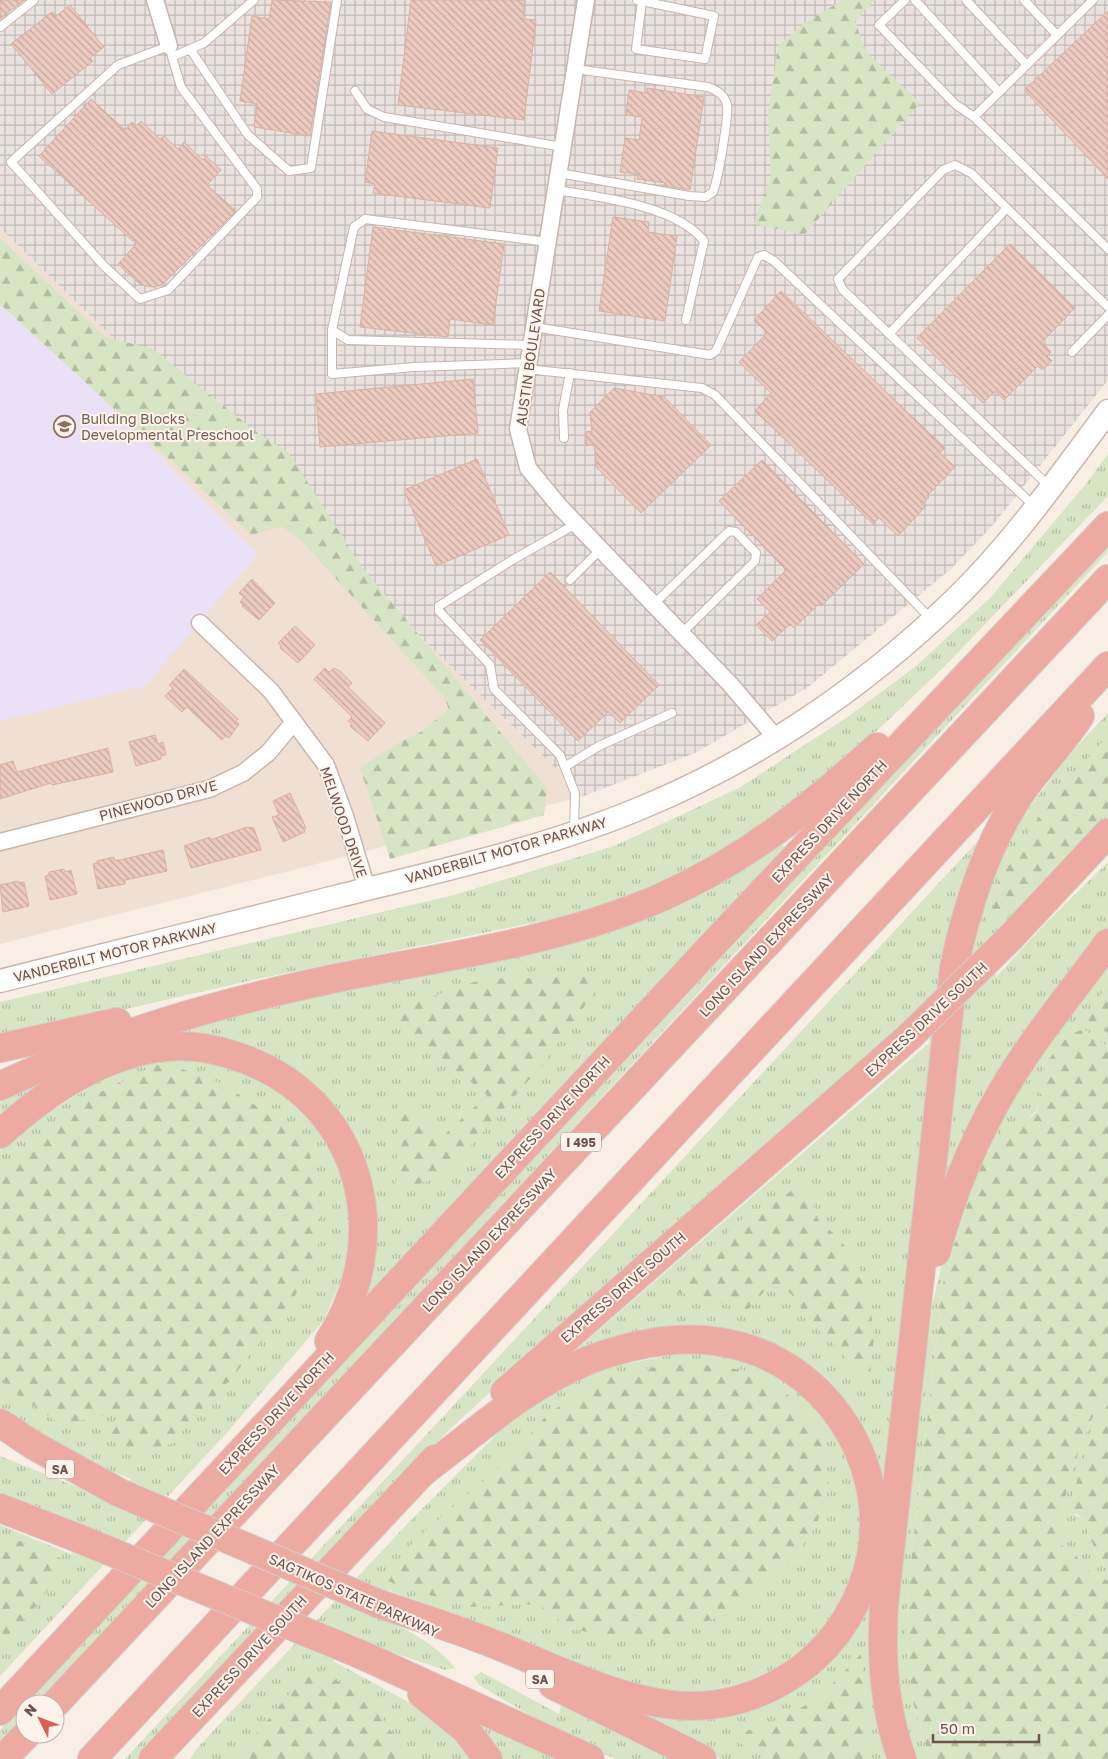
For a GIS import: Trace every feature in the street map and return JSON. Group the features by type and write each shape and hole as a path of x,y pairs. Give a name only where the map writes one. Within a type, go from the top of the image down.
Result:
{"highway":[{"name":"EXPRESS DRIVE NORTH","path":"0,1711 721,936 1108,526"},
{"name":"LONG ISLAND EXPRESSWAY","path":"64,1694 1108,579"},
{"path":"0,1048 135,1018 234,1000 560,932 637,907 697,880 769,838 817,801 1051,587"},
{"path":"92,1759 1108,666"},
{"path":"902,1759 887,1704 882,1654 883,1631 952,988 964,921 978,878 1008,815 1029,782 1064,742 1108,673"},
{"name":"EXPRESS DRIVE SOUTH","path":"153,1759 422,1472 535,1363 816,1120 909,1036 1011,937 1099,845 1108,833"},
{"path":"912,1366 942,1232 972,1150 1010,1078 1045,1026 1108,943"},
{"path":"0,1086 110,1039 186,1013 234,1000"},
{"path":"0,1134 46,1096 85,1074 124,1056 167,1047 208,1049 241,1058 271,1071 305,1096 331,1126 350,1160 361,1197 365,1235 359,1272 347,1312 293,1396"},
{"path":"377,1603 482,1639 561,1672 649,1701 694,1706 715,1704 736,1700 774,1686 791,1676 820,1653 839,1630 855,1604 864,1582 873,1542 873,1499 868,1476 853,1437 843,1420 824,1396 802,1377 768,1356 726,1343 682,1340 657,1342 611,1352 588,1361 557,1375 522,1396 422,1472"},
{"path":"0,1422 32,1445 120,1493"},
{"name":"SAGTIKOS STATE PARKWAY","path":"0,1445 120,1493 377,1603 575,1696 702,1759"},
{"path":"0,1508 362,1655 590,1759"},
{"path":"362,1655 440,1706 466,1730 488,1759"},
{"path":"174,1759 226,1680"},
{"path":"4,1759 18,1744"}],"main road":[{"name":"VANDERBILT MOTOR PARKWAY","path":"0,981 486,859 574,833 638,810 677,792 777,738 854,686 932,621 989,565 1036,508 1108,411"}],"street":[{"path":"156,0 170,52"},
{"name":"AUSTIN BOULEVARD","path":"586,0 518,429 528,468 576,524 654,604 761,718 777,738"},
{"name":"MELWOOD DRIVE","path":"200,622 271,691 326,765 345,816 368,889"},
{"name":"PINEWOOD DRIVE","path":"0,842 209,789 243,773 268,753 294,722"}],"lane":[{"path":"0,27 34,0"},
{"path":"170,52 181,87 257,189 257,197 168,290 140,299 104,266 11,162 118,65 170,52 190,49 204,43 254,0"},
{"path":"190,49 248,135 289,171 311,168 337,0"},
{"path":"640,0 714,16 705,60 636,49 640,0"},
{"path":"905,0 879,25 955,104 974,117 1108,250"},
{"path":"915,0 999,92"},
{"path":"966,0 1027,65"},
{"path":"1024,0 1057,35"},
{"path":"974,117 1057,35 1084,3 1093,0"},
{"path":"559,173 689,196 706,197 713,192 719,167 727,105 723,95 717,90 708,87 575,69"},
{"path":"355,91 368,109 384,118 563,147"},
{"path":"1051,488 842,289 838,279 943,170 955,165 971,174 1108,307"},
{"path":"556,190 626,201 683,224 697,232 704,241 686,320"},
{"path":"889,334 1006,209"},
{"path":"548,242 365,219 354,227 332,330 332,374 414,367 528,366 570,373 702,388 715,394 932,621"},
{"path":"534,327 710,355 716,351 758,257 764,255 774,261 1036,508"},
{"path":"1072,352 1108,315"},
{"path":"332,330 348,340 531,345"},
{"path":"564,438 563,410 570,373"},
{"path":"574,833 575,793 566,766 560,755 494,689 490,665 439,611 439,606 514,559 576,524"},
{"path":"654,604 729,530 736,532 756,552 755,560 682,634"},
{"path":"570,580 601,549"},
{"path":"566,766 599,746 672,713"}],"shaded area":[{"path":"0,0 1108,0 1108,380 993,525 952,568 807,688 695,753 584,796 0,228"},
{"path":"0,228 584,796 0,944"},
{"name":"Building Blocks Developmental Preschool","path":"0,297 258,554 145,686 0,721"}],"green space":[{"path":"843,0 875,0 855,21 866,52 920,103 804,235 754,224 771,174 768,115 778,46 804,23"},
{"path":"0,238 105,337 153,349 255,431 289,453 361,566 547,788 544,815 390,859 360,768 398,743 421,732 449,709 443,696 300,539 281,526 252,535 0,304"},
{"path":"1108,454 1108,496 945,666 802,802 720,856 640,893 577,914 257,979 0,1038 0,1002 454,895 614,846 739,788 849,716 915,667 990,598 1085,485"},
{"path":"1108,544 1108,552 47,1694 34,1694"},
{"path":"1108,713 1108,823 1000,936 996,977 1044,925 1108,862 1108,938 942,1191 972,940 996,866 1025,813 1069,755"},
{"path":"1108,735 1108,811 999,927 989,923 1001,869 1046,808"},
{"path":"990,828 970,872 876,1634 868,1651 877,1654 895,1759 720,1759 630,1714 634,1704 765,1699 879,1571 839,1398 724,1335 572,1357 576,1350 929,1043 936,1001 561,1327 448,1431 138,1759 125,1759"},
{"path":"779,843 786,847 366,1300 362,1299 375,1222 299,1078 133,1047 0,1125 0,1098 216,1014 468,962"},
{"path":"1108,960 1108,984 1085,1019 1108,1033 1108,1047 1083,1029 1040,1082 1040,1103 1036,1111 1025,1121 1004,1125 977,1174 943,1283 911,1561 906,1634 913,1702 930,1759 911,1759 890,1671 904,1506 933,1302 948,1237 996,1126 1051,1036"},
{"path":"606,976 543,1064 445,1175 396,1192 398,1101 440,1139 487,1095 384,1013 483,979"},
{"path":"1108,984 1108,1033 1084,1019"},
{"path":"1083,1029 1108,1047 1108,1396 1094,1414 1070,1478 1062,1513 1059,1544 1072,1550 1086,1569 1108,1581 1108,1759 930,1759 913,1702 906,1634 911,1561 943,1283 977,1174 1004,1124 1026,1120 1036,1112 1040,1101 1040,1081 1046,1065 1068,1037"},
{"path":"166,1057 228,1062 288,1093 334,1144 351,1202 345,1271 324,1320 224,1436 0,1676 0,1525 71,1554 81,1529 0,1499 0,1456 120,1504 131,1479 98,1466 29,1433 0,1409 0,1151 11,1137 107,1076"},
{"path":"163,1062 223,1084 276,1119 309,1153 322,1194 318,1246 296,1294 232,1378 171,1444 136,1454 108,1437 121,1411 61,1425 8,1387 0,1376 0,1180 14,1157 57,1121 107,1088"},
{"path":"799,1187 808,1194 819,1221 840,1239 867,1282 874,1337 869,1385 834,1345 803,1315 798,1300 786,1290 767,1288 747,1311 705,1297 665,1291 684,1271 747,1215"},
{"path":"689,1351 759,1362 797,1385 839,1429 860,1483 865,1540 851,1590 816,1642 759,1681 685,1694 636,1686 388,1590 377,1614 429,1644 439,1651 455,1668 445,1670 343,1636 333,1661 447,1723 477,1759 190,1759 197,1748 412,1519 511,1420 592,1371"},
{"path":"685,1361 747,1371 788,1395 823,1433 829,1487 816,1526 785,1571 724,1615 651,1642 570,1629 539,1604 466,1607 381,1579 419,1536 505,1462 547,1415 599,1379"},
{"path":"1108,1396 1108,1405 1098,1417 1075,1515 1084,1519 1096,1553 1108,1571 1108,1581 1086,1569 1072,1550 1059,1544 1062,1513 1070,1478 1094,1414"},
{"path":"1108,1405 1108,1571 1096,1553 1084,1519 1068,1508 1098,1417"},
{"path":"0,1533 70,1562 19,1627 0,1641"},
{"path":"861,1654 869,1716 866,1746 873,1759 771,1759 737,1742 747,1731 782,1718 819,1698"},
{"path":"312,1667 369,1699 410,1759 235,1759"},
{"path":"481,1672 559,1714 562,1701 687,1759 615,1759 551,1728 479,1685 474,1677"},
{"path":"15,1714 15,1729 0,1745 0,1730"},
{"path":"484,1720 570,1759 495,1759 476,1731"}],"building":[{"path":"0,0 24,0 0,19"},
{"path":"272,0 331,2 310,136 254,127 257,104 240,101 252,16 269,19"},
{"path":"411,0 525,0 523,19 536,20 524,120 398,105"},
{"path":"70,5 104,47 90,58 93,61 52,94 11,44 52,12 55,17"},
{"path":"1108,11 1108,179 1024,90"},
{"path":"647,88 704,97 690,190 666,186 666,183 637,179 638,174 620,172 625,138 639,140 642,117 626,115 629,90 647,93"},
{"path":"91,99 125,130 132,122 136,126 141,121 160,139 164,136 178,149 184,142 203,160 206,156 221,170 207,185 236,211 162,285 153,287 141,285 118,264 136,244 39,156"},
{"path":"372,131 498,148 490,208 373,193 375,184 365,182"},
{"path":"613,217 649,222 648,232 677,236 665,321 599,311"},
{"path":"373,227 504,244 493,325 450,319 448,337 360,327"},
{"path":"1010,244 1075,308 1042,342 1051,352 1047,356 1052,361 1042,370 1038,366 1004,400 995,391 983,403 917,338"},
{"path":"781,291 945,448 940,453 955,467 927,496 929,497 922,505 925,507 898,536 879,518 873,524 755,411 771,393 739,362 767,333 754,320"},
{"path":"473,379 478,433 320,447 316,394"},
{"path":"614,388 664,397 711,445 641,513 597,468 594,444 586,446 586,432 592,431 590,412"},
{"path":"477,459 509,535 436,566 404,490"},
{"path":"762,460 864,564 821,606 819,604 794,628 790,624 772,641 756,625 770,612 757,599 786,570 719,501"},
{"path":"550,572 659,685 620,723 608,712 578,741 480,640"},
{"path":"252,579 275,603 259,620 242,606 240,602 244,597 239,593"},
{"path":"295,626 315,645 298,663 280,648 281,646 278,643"},
{"path":"325,668 329,672 334,668 340,671 352,683 348,687 385,723 368,741 350,726 352,725 348,721 352,717 314,679"},
{"path":"184,669 238,719 236,721 239,724 229,738 226,736 222,740 187,707 182,712 165,696 173,688 169,685"},
{"path":"155,735 158,744 163,742 166,755 161,756 161,759 136,766 129,742"},
{"path":"108,748 113,772 52,785 51,783 0,799 0,765 13,761 17,772"},
{"path":"290,793 306,828 304,829 305,832 283,842 272,817 279,815 273,801"},
{"path":"247,827 254,828 261,850 191,868 184,846 210,837 210,840"},
{"path":"163,850 167,871 125,880 125,884 98,889 93,864 97,863 97,861 114,857 114,860 120,860"},
{"path":"64,869 65,872 71,870 77,894 50,900 45,876 49,875 49,872"},
{"path":"18,881 19,883 24,882 29,906 3,912 0,885"}],"place":[{"name":"Building Blocks Developmental Preschool","path":"65,426"}]}
